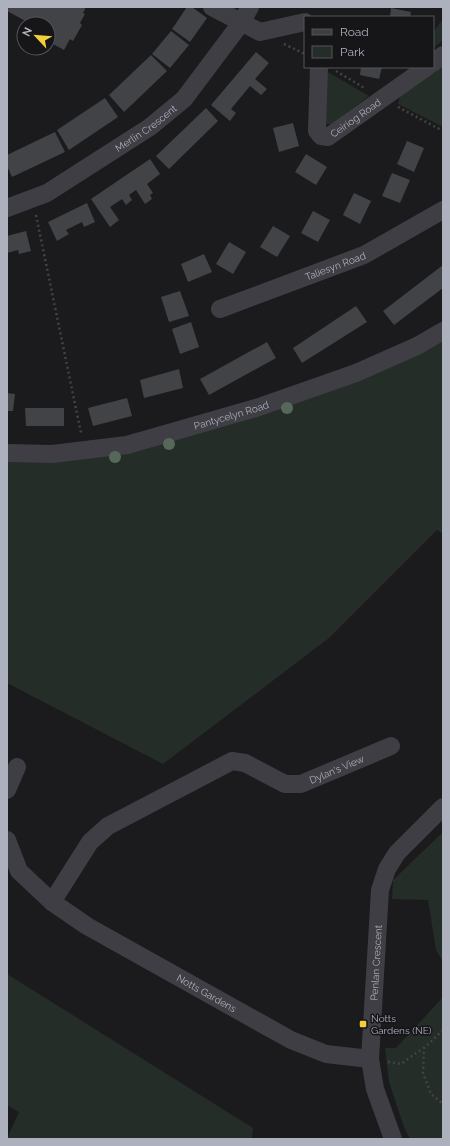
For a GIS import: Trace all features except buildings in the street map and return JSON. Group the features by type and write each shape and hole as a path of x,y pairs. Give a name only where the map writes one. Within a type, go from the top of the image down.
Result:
{"street":[{"path":"212,7 260,32 304,22"},
{"name":"Merlin Crescent","path":"7,208 46,193 150,127 184,99 241,23 250,7"},
{"path":"434,62 443,55"},
{"name":"Ceiriog Road","path":"327,69 317,131 321,136 328,137 426,68"},
{"name":"Taliesyn Road","path":"220,309 364,255 443,210"},
{"name":"Pantycelyn Road","path":"7,453 52,454 120,446 256,408 356,373 417,346 443,331"},
{"name":"Dylan's View","path":"52,902 90,842 108,826 232,761 245,763 285,784 301,784 391,746"},
{"path":"7,790 17,766"},
{"name":"Penlan Crescent","path":"393,1139 375,1089 370,1059 380,890 387,869 397,853 443,807"},
{"name":"Notts Gardens","path":"7,840 19,871 52,902 87,926 292,1040 326,1054 370,1059"}],"path":[{"path":"327,69 443,131"},
{"path":"37,220 82,440"},
{"path":"370,1059 402,1064 424,1048 443,1030"},
{"path":"424,1048 423,1074 431,1094 443,1104"}],"green space":[{"path":"443,19 443,40 434,48 434,31"},
{"path":"443,61 443,127 398,104 401,91"},
{"path":"321,68 369,96 332,124 325,124"},
{"path":"443,339 443,534 437,530 329,638 163,764 7,683 7,458 109,455"},
{"path":"443,832 443,962 436,950 428,900 392,899 393,880"},
{"path":"7,974 253,1128 252,1139 7,1139 19,1112 7,1105"},
{"path":"443,997 443,1139 410,1139 404,1127 389,1082 385,1048 396,1048"}],"place":[{"name":"Notts Gardens (NE)","path":"363,1024"}]}
